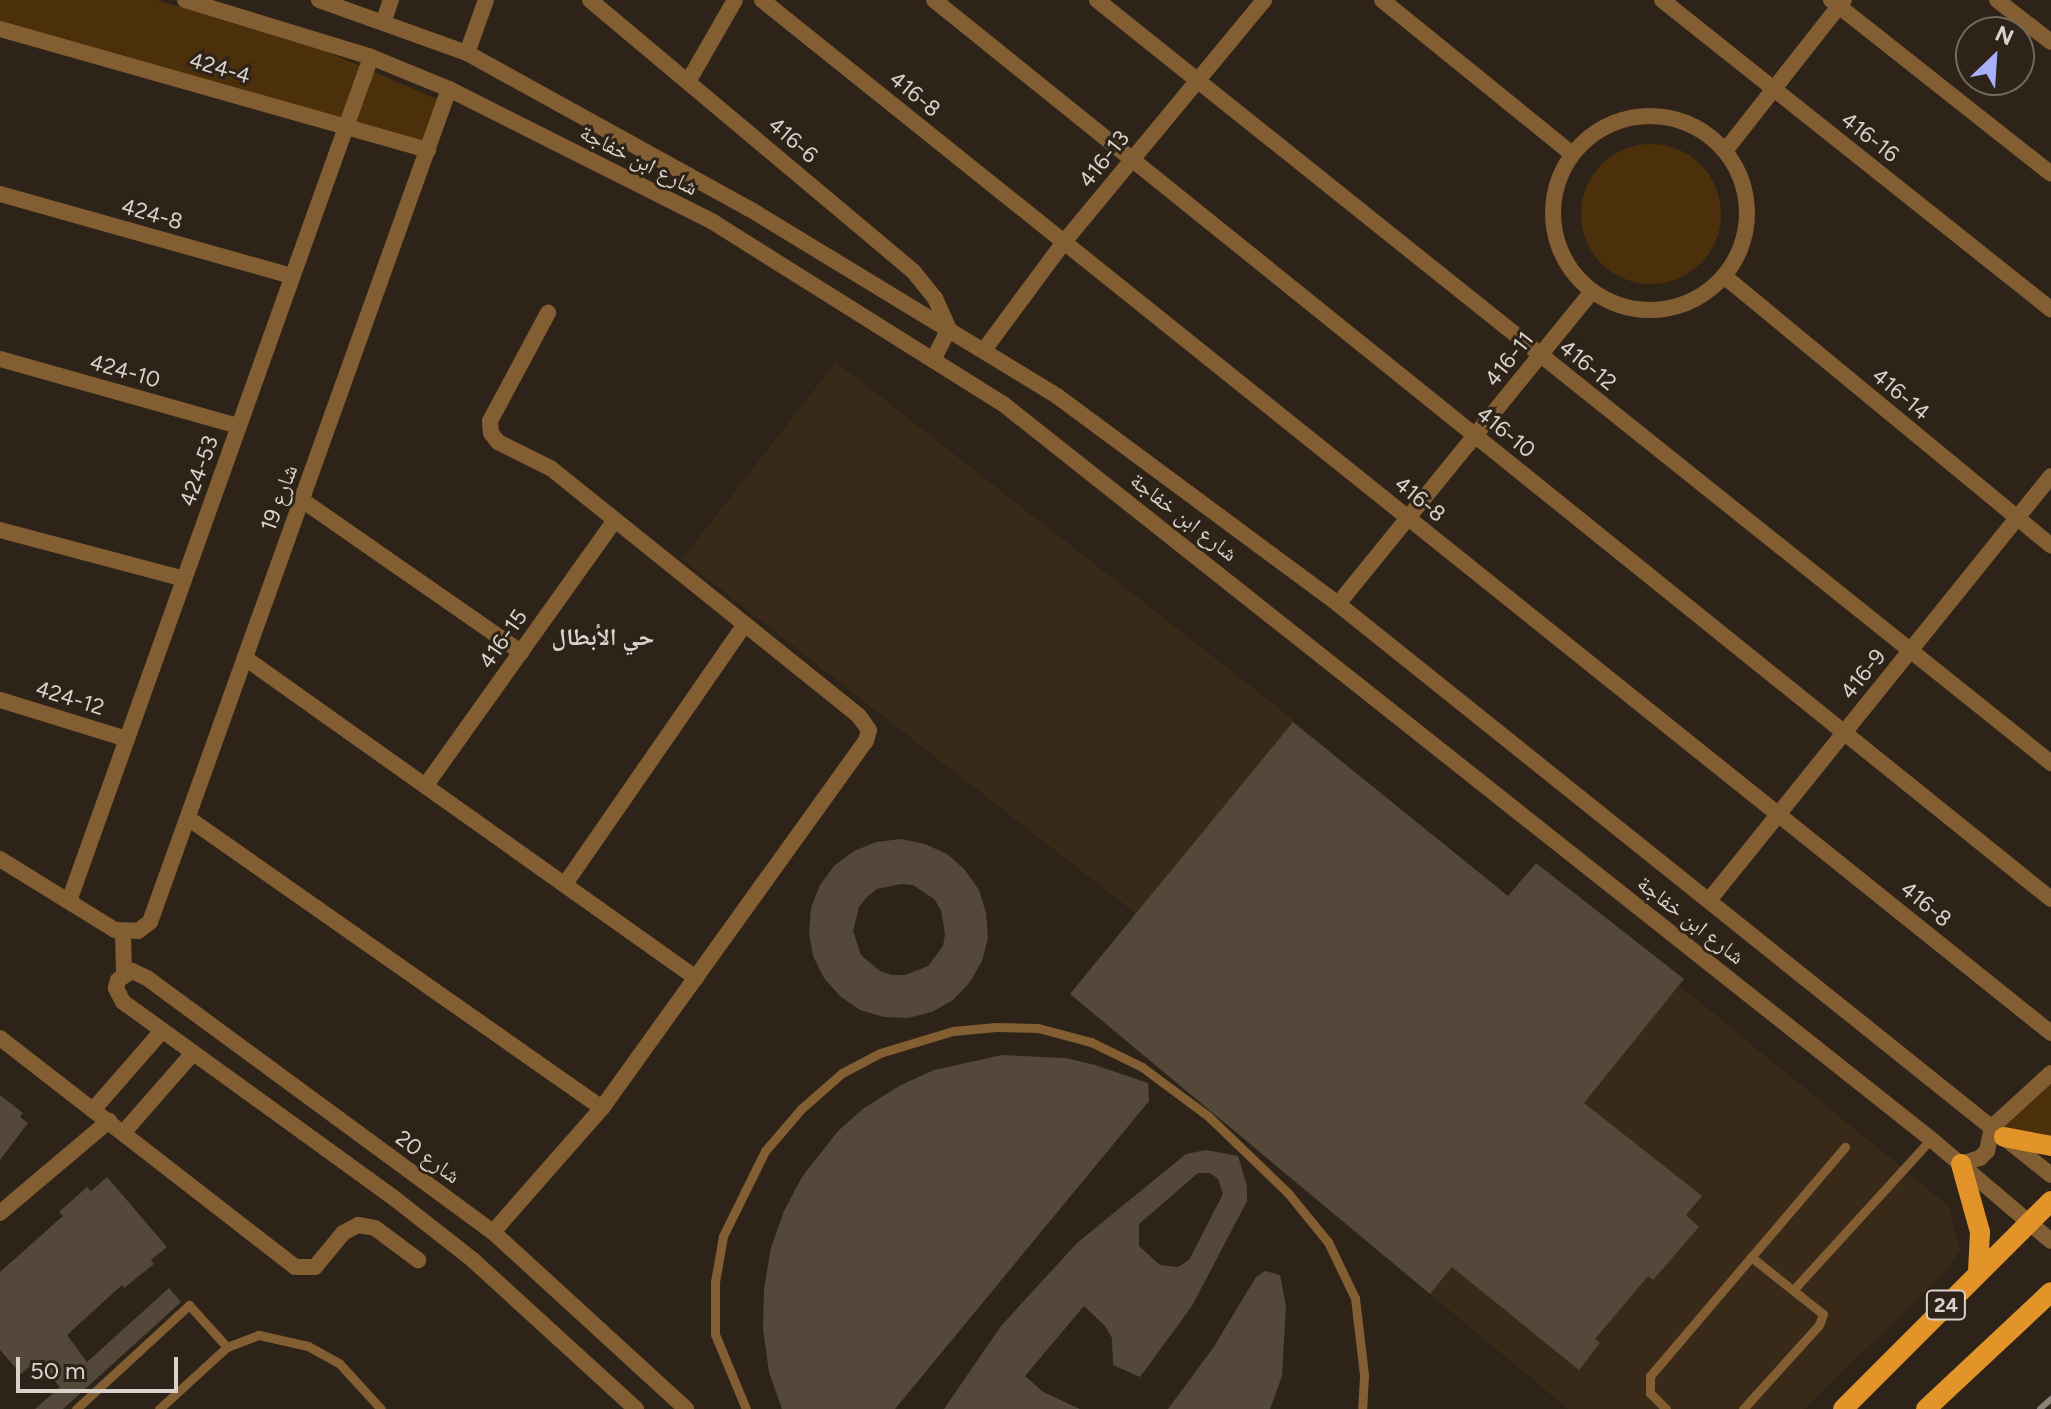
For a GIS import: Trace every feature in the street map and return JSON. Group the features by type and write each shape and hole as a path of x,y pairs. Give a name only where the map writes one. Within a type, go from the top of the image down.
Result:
{"main road":[{"path":"1998,1132 2051,1146"},
{"path":"1961,1164 1980,1232 1978,1272"},
{"name":"24","path":"1843,1409 2051,1201"},
{"path":"1926,1409 2051,1292"}],"street":[{"name":"شارع ابن خفاجة","path":"185,0 371,57 449,89 713,222 1039,430 1931,1139 2051,1241"},
{"name":"شارع ابن خفاجة","path":"319,0 384,20 467,53 748,208 1057,396 1338,604 2051,1175"},
{"path":"384,20 391,0"},
{"path":"467,53 486,0"},
{"name":"416-6","path":"590,0 913,271 935,298 949,329"},
{"path":"689,80 735,0"},
{"name":"416-8","path":"762,0 2051,1033"},
{"name":"416-10","path":"934,0 2051,899"},
{"name":"416-12","path":"1097,0 2051,763"},
{"name":"416-13","path":"984,350 1064,242 1264,0"},
{"path":"1382,0 1572,154"},
{"name":"416-16","path":"1662,0 2051,309"},
{"path":"1997,0 2051,42"},
{"path":"1725,151 1838,2 2051,174"},
{"name":"424-4","path":"0,29 428,150"},
{"name":"424-53","path":"69,901 371,57"},
{"name":"شارع 19","path":"123,932 138,931 150,922 449,89"},
{"path":"1647,115 1676,119 1703,131 1725,151 1739,174 1747,200 1746,227 1739,253 1724,276 1702,295 1675,307 1618,304 1592,291 1571,269 1557,241 1552,211 1558,181 1572,154 1606,127 1647,115"},
{"name":"424-8","path":"0,194 292,276"},
{"name":"416-14","path":"1724,276 2051,546"},
{"name":"416-11","path":"1338,604 1592,291"},
{"path":"493,1232 602,1108 866,741 869,730 859,716 550,468 498,442 491,433 490,421 548,313"},
{"path":"933,360 949,329"},
{"name":"424-10","path":"0,359 239,426"},
{"name":"416-9","path":"1710,899 2051,476"},
{"path":"302,500 521,652"},
{"name":"416-15","path":"426,785 615,520"},
{"path":"0,530 184,579"},
{"path":"565,884 745,624"},
{"path":"245,658 696,978"},
{"name":"424-12","path":"0,700 127,739"},
{"path":"188,818 602,1108"},
{"path":"0,859 123,932 124,974 116,988 117,996 394,1198 473,1260 636,1409"},
{"name":"شارع 20","path":"124,974 132,971 147,978 493,1232 686,1409"},
{"path":"93,1110 162,1031"},
{"path":"0,1038 295,1267 315,1267 343,1233 358,1225 375,1228 418,1260"},
{"path":"123,1133 193,1053"},
{"path":"1961,1164 1980,1158 1987,1151 1998,1132 2051,1073"},
{"path":"0,1213 109,1121"}],"lane":[{"path":"746,1409 715,1334 715,1282 723,1236 765,1151 801,1109 842,1073 880,1053 953,1031 996,1027 1038,1028 1091,1042 1142,1067 1208,1116 1288,1193 1328,1242 1355,1298 1364,1375 1362,1409"},
{"path":"1795,1288 1931,1139"},
{"path":"1666,1409 1650,1393 1650,1376 1845,1147"},
{"path":"1743,1409 1819,1325 1823,1314 1795,1288 1751,1257"},
{"path":"76,1409 189,1305 227,1347"},
{"path":"159,1409 227,1347 259,1335 308,1346 339,1363 381,1409"}],"shaded area":[{"path":"0,0 157,0 328,52 439,100 424,143 0,24"},
{"path":"1651,144 1678,149 1701,164 1716,187 1721,214 1716,241 1701,264 1678,279 1651,284 1624,279 1601,264 1586,241 1581,214 1586,187 1601,164 1624,149"},
{"path":"836,362 1295,720 1141,917 682,559"},
{"path":"1679,985 1949,1206 1960,1250 1943,1274 1804,1409 1568,1409 1430,1294"},
{"path":"2051,1079 2051,1141 2035,1140 1999,1126"}],"building":[{"path":"1293,722 1508,896 1536,863 1684,979 1584,1103 1702,1196 1686,1215 1699,1227 1653,1280 1648,1276 1595,1339 1600,1343 1579,1370 1452,1267 1430,1294 1070,994"},
{"path":"901,839 925,844 947,854 965,870 979,890 986,913 988,938 982,961 970,982 953,1000 932,1012 908,1018 884,1017 860,1010 840,996 824,978 813,956 809,932 811,908 820,885 834,866 854,851 876,842","holes":["913,885 934,899 941,910 945,934 943,946 928,966 905,975 892,975 880,971 861,955 853,931 859,907 877,889"]},
{"path":"1002,1055 1066,1058 1095,1065 1148,1083 1149,1101 895,1409 782,1409 769,1372 763,1329 764,1289 771,1248 784,1211 802,1177 838,1131 864,1108 901,1085 934,1070"},
{"path":"0,1095 23,1113 20,1117 28,1123 0,1160"},
{"path":"1206,1150 1238,1156 1247,1186 1247,1201 1192,1306 1140,1377 1113,1365 1112,1338 1105,1326 1084,1306 1025,1376 1043,1392 1080,1409 944,1409 1001,1326 1077,1243 1186,1154","holes":["1198,1173 1210,1173 1218,1179 1223,1194 1189,1260 1178,1267 1160,1265 1139,1246 1139,1224"]},
{"path":"107,1177 167,1247 151,1260 154,1264 124,1288 122,1285 67,1335 87,1362 169,1288 181,1302 63,1409 35,1409 60,1387 37,1360 21,1374 0,1350 0,1272 63,1216 59,1212 87,1187 91,1191"},
{"path":"1265,1271 1280,1275 1286,1306 1282,1376 1270,1409 1168,1409 1213,1348 1256,1277"}],"railway":[{"path":"2040,1409 2051,1399"}],"district":[{"name":"حي الأبطال","path":"603,637"}]}
